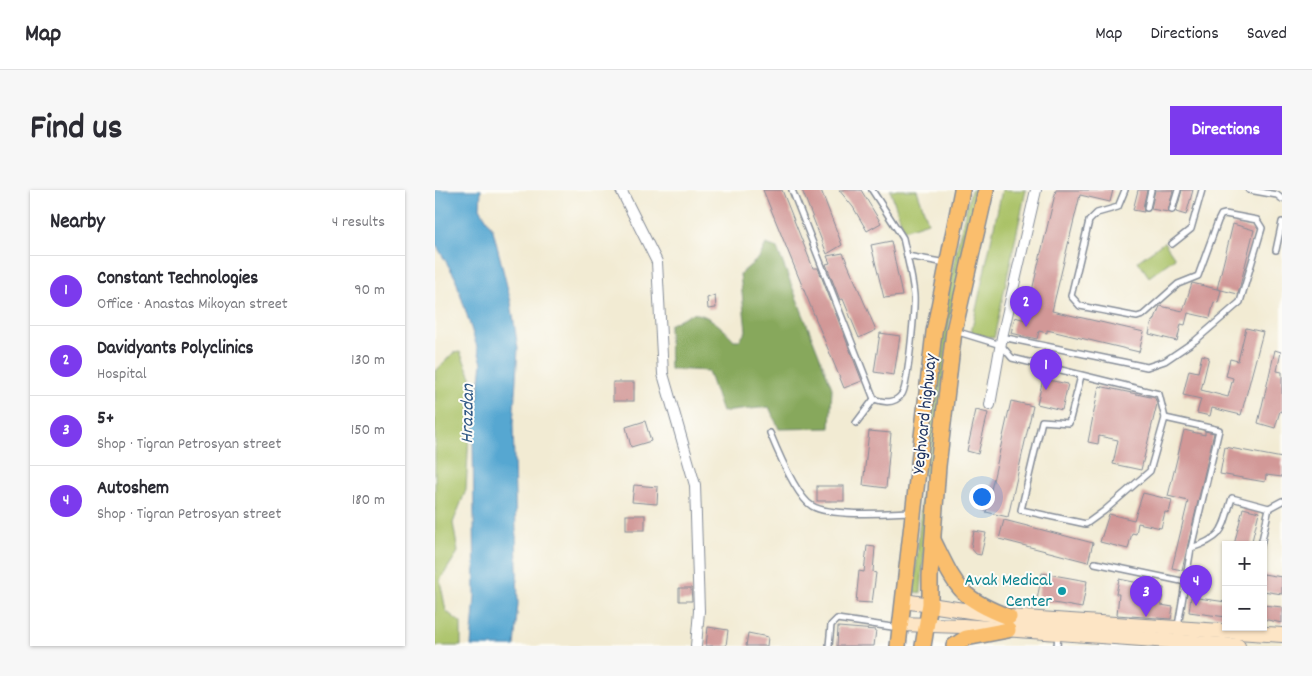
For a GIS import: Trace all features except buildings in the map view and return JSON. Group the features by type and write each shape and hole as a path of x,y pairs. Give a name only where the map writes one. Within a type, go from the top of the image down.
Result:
{"main road":[{"name":"Yeghvard highway","path":"898,646 934,332 946,263 962,190"},
{"name":"Yeghvard highway","path":"923,646 929,604 936,489 954,331 986,190"},
{"path":"915,486 936,489"},
{"path":"932,539 953,580 961,591 973,602 1009,623"},
{"path":"904,601 929,604 1009,623 1058,640 1103,641 1177,634 1238,646"},
{"path":"955,646 966,638 1009,623"},
{"path":"900,626 1009,623 1177,634 1282,635"}],"street":[{"path":"621,190 657,262 663,374 695,485 699,611 696,646"},
{"path":"990,405 1002,341 1036,190"}],"lane":[{"path":"792,190 874,399"},
{"path":"872,190 903,238 914,296 906,387 897,400 890,402 874,399"},
{"path":"954,331 1147,367 1165,361 1196,340 1240,302 1262,228 1257,220 1225,214 1221,215 1198,276 1178,284 1143,315 1137,318 1080,306 1071,296 1089,221 1097,213 1118,207 1125,190"},
{"path":"1147,208 1151,190"},
{"path":"1172,210 1178,190"},
{"path":"1172,244 1191,229 1202,190"},
{"path":"1249,190 1277,195 1282,199"},
{"path":"1276,250 1282,222"},
{"path":"907,256 946,263"},
{"path":"1002,341 1012,358 1159,394 1165,418 1150,471 1086,524 1021,510 1042,420 1069,424 1081,376"},
{"path":"857,423 874,399"},
{"path":"1165,418 1219,430 1191,548 1177,634"},
{"path":"770,433 787,470 811,506 822,510 872,514 912,512"},
{"path":"1191,548 1209,542 1221,533 1232,498 1269,508 1282,501"},
{"path":"1262,541 1269,508"},
{"path":"1095,563 1186,582"},
{"path":"829,646 831,625 837,619 900,626"}],"green space":[{"path":"890,190 917,190 928,222 904,230"},
{"path":"971,190 978,190 951,310 931,477 924,476 938,342 958,242"},
{"path":"1002,190 1026,190 994,338 971,333"},
{"path":"1164,242 1175,258 1149,277 1138,261"},
{"path":"766,244 777,248 832,388 830,428 779,429 769,407 722,412 708,371 670,369 669,325 688,315 703,315 734,340 740,340 746,331 740,274 759,258"},
{"path":"460,352 472,379 466,490 453,523 458,552 440,580 446,611 461,623 461,646 435,646 435,372 453,353"},
{"path":"922,494 929,495 921,593 914,592"}],"water":[{"name":"Hrazdan","path":"435,190 481,190 480,208 493,230 511,302 518,349 513,424 518,604 514,646 471,646 475,596 473,440 482,363 455,277 435,243"}],"place":[{"name":"Davidyants Polyclinics","path":"1026,327"},
{"name":"Constant Technologies","path":"1046,390"},
{"name":"Avak Medical Center","path":"1062,591"},
{"name":"Autoshem","path":"1196,606"},
{"name":"5+","path":"1146,617"}]}
